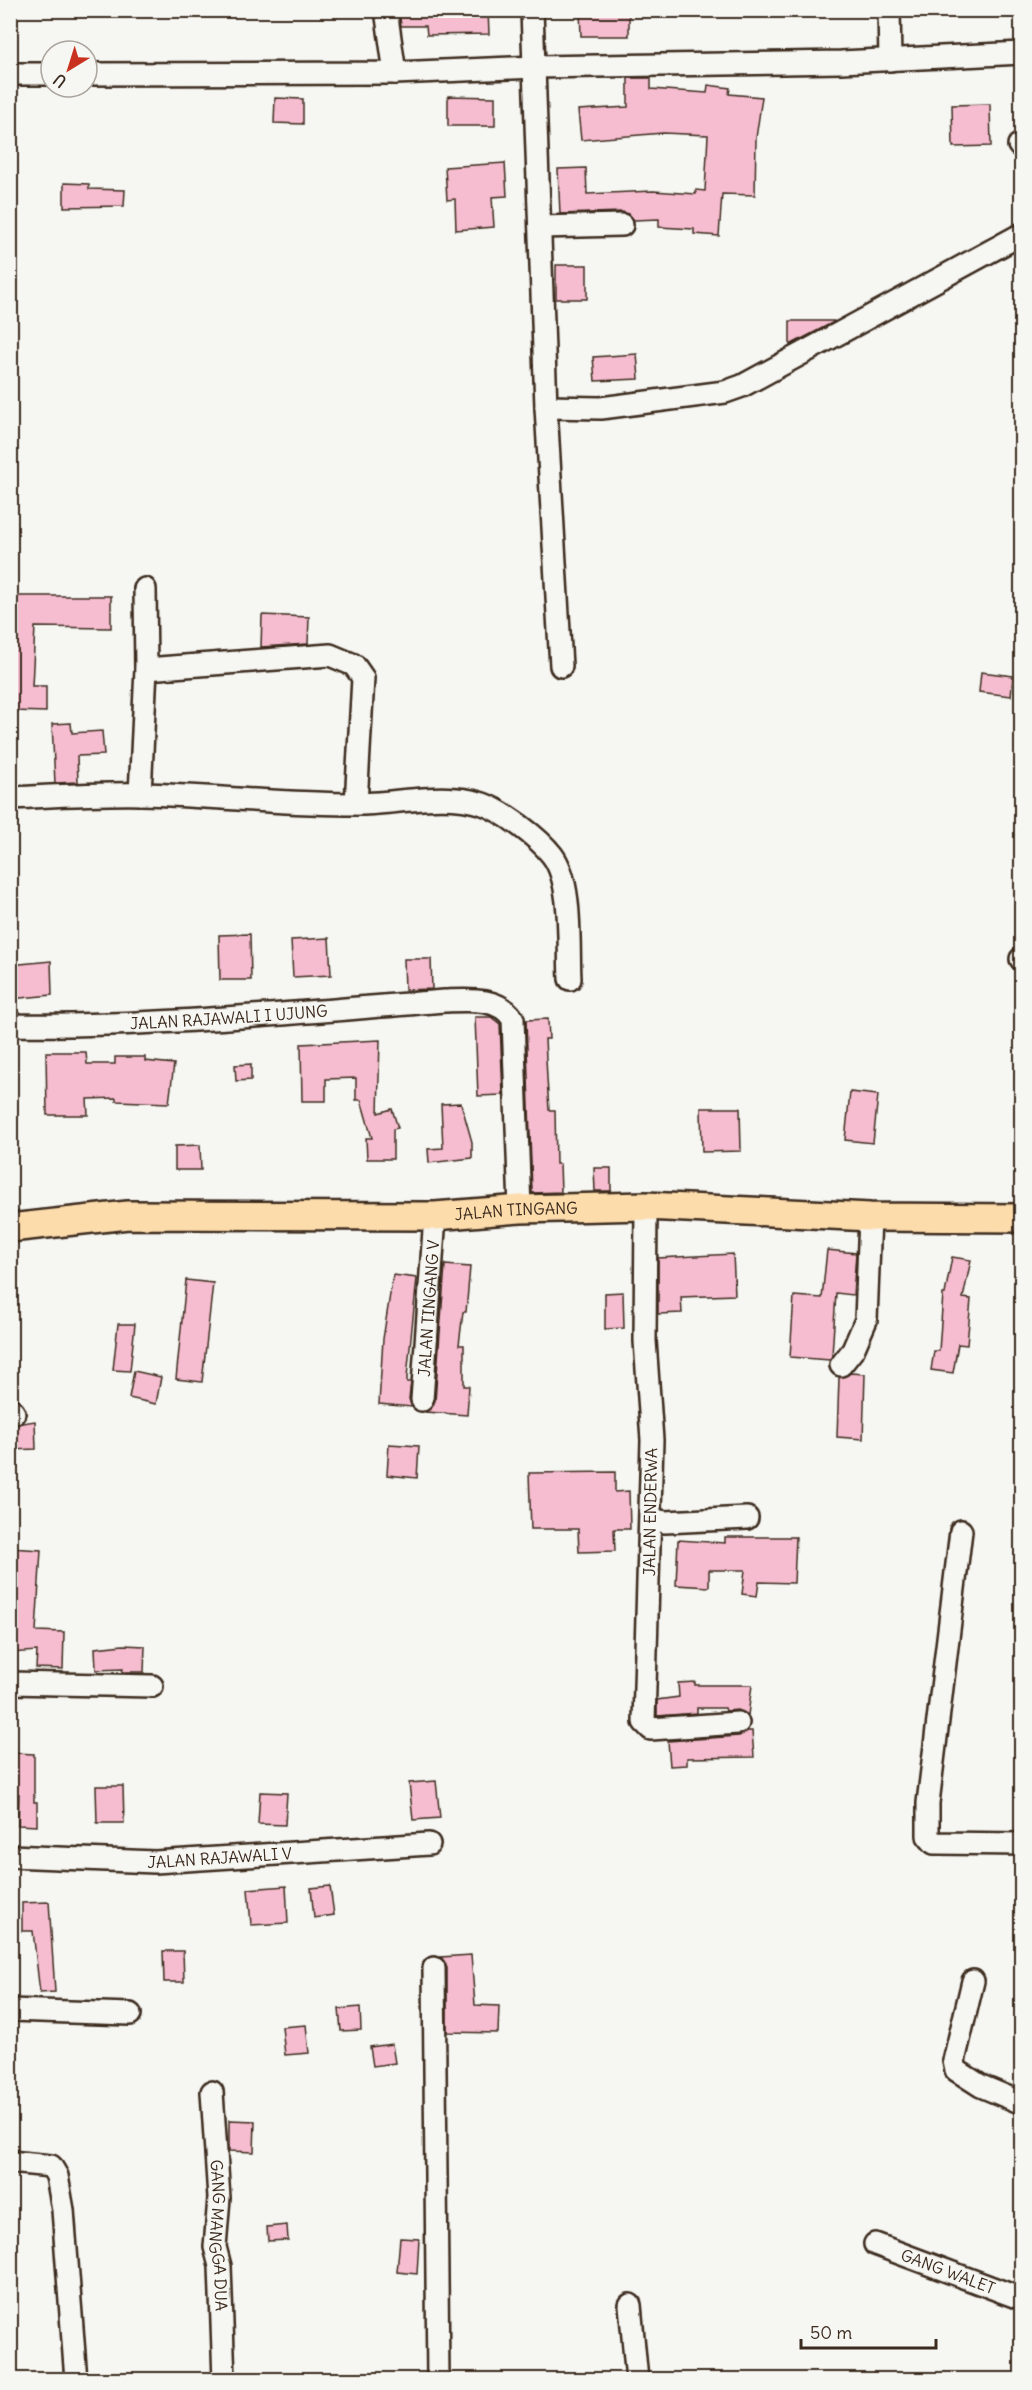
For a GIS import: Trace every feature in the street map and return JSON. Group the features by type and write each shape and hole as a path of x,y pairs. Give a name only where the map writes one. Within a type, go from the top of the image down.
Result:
{"main road":[{"name":"JALAN TINGANG","path":"10,1228 128,1215 435,1216 520,1209 646,1206 870,1217 1022,1218"}],"street":[{"path":"386,10 395,73"},
{"path":"532,10 546,407 561,666"},
{"path":"889,10 890,60"},
{"path":"99,74 395,73 535,67 890,60 1022,53"},
{"path":"10,74 39,74"},
{"path":"540,227 622,225"},
{"path":"546,407 601,408 725,392 742,386 1022,234"},
{"path":"140,794 146,669 145,589"},
{"path":"146,669 330,656 354,665 363,678 356,804"},
{"path":"10,798 140,794 356,804 457,800 482,804 504,814 552,854 561,870 565,886 570,979"},
{"name":"JALAN RAJAWALI I UJUNG","path":"10,1025 220,1018 445,1001 474,1000 497,1005 507,1010 513,1019 520,1209"},
{"name":"JALAN ENDERWA","path":"646,1206 645,1341 652,1440 644,1722 651,1729 738,1723"},
{"name":"JALAN TINGANG V","path":"422,1400 435,1216"},
{"path":"841,1365 853,1350 866,1320 870,1217"},
{"path":"651,1519 665,1522 747,1518"},
{"path":"961,1531 928,1803 928,1836 934,1843 1022,1844"},
{"path":"10,1683 152,1686"},
{"name":"JALAN RAJAWALI V","path":"10,1856 155,1862 429,1844"},
{"path":"434,1968 438,2379"},
{"path":"973,1981 954,2061 956,2070 981,2086 1022,2103"},
{"path":"10,2010 130,2014"},
{"name":"GANG MANGGA DUA","path":"212,2092 219,2198 215,2247 220,2266 224,2379"},
{"path":"10,2162 51,2166 57,2176 63,2210 76,2379"},
{"name":"GANG WALET","path":"875,2244 1022,2298"},
{"path":"630,2306 637,2379"}],"building":[{"path":"399,10 488,11 489,34 427,35 426,26 401,26"},
{"path":"580,10 629,10 629,36 581,36"},
{"path":"628,78 651,78 651,89 707,93 708,85 730,88 729,94 762,97 756,138 755,195 722,194 719,236 694,234 694,229 659,227 659,219 634,220 629,214 622,212 560,214 558,169 586,168 587,194 653,191 696,194 696,190 705,191 708,135 663,133 581,140 578,110 628,107"},
{"path":"448,96 495,97 495,126 448,126"},
{"path":"275,98 303,99 303,124 274,123"},
{"path":"990,104 991,146 953,147 952,105"},
{"path":"505,163 507,196 492,197 494,227 456,230 455,199 447,200 445,167"},
{"path":"64,183 89,184 89,189 125,190 124,206 64,207"},
{"path":"556,265 587,265 587,299 556,299"},
{"path":"790,321 834,321 834,322 790,345"},
{"path":"637,354 639,379 595,381 593,357"},
{"path":"10,596 111,596 111,628 35,627 32,686 46,686 46,712 13,711"},
{"path":"262,615 309,617 308,644 261,647"},
{"path":"981,672 1013,676 1011,696 979,692"},
{"path":"71,723 72,733 102,731 104,755 77,756 78,782 55,783 52,724"},
{"path":"250,934 251,980 220,980 219,935"},
{"path":"329,938 331,975 293,977 291,940"},
{"path":"404,959 431,959 432,989 405,990"},
{"path":"51,961 52,995 10,999 10,965"},
{"path":"475,1017 491,1017 500,1024 503,1095 478,1096"},
{"path":"548,1019 549,1039 545,1039 549,1110 555,1110 556,1164 560,1164 561,1192 532,1193 526,1020"},
{"path":"380,1040 378,1113 392,1109 398,1128 393,1129 393,1159 367,1159 366,1138 372,1138 361,1100 356,1100 356,1078 326,1079 326,1101 302,1101 301,1044"},
{"path":"46,1052 86,1052 87,1064 115,1064 115,1057 145,1057 145,1061 174,1064 169,1103 116,1101 116,1098 87,1099 88,1115 47,1115"},
{"path":"251,1064 251,1080 236,1081 235,1065"},
{"path":"850,1092 878,1095 873,1143 845,1140"},
{"path":"461,1103 472,1142 472,1158 429,1163 428,1149 443,1148 441,1104"},
{"path":"701,1108 740,1108 741,1151 702,1152"},
{"path":"200,1145 201,1170 175,1170 175,1146"},
{"path":"594,1168 611,1168 611,1191 595,1191"},
{"path":"827,1250 856,1253 853,1295 836,1293 832,1356 830,1360 790,1357 794,1296 822,1298"},
{"path":"733,1254 735,1295 681,1297 682,1313 658,1314 658,1258"},
{"path":"952,1257 971,1260 963,1298 971,1299 967,1345 958,1344 953,1373 931,1370 934,1351 939,1351 943,1294 945,1294"},
{"path":"445,1265 470,1267 466,1312 463,1312 459,1345 464,1345 464,1386 469,1386 467,1415 426,1412 435,1401"},
{"path":"393,1275 417,1278 407,1377 407,1382 411,1382 409,1399 412,1407 379,1404 383,1339"},
{"path":"186,1280 213,1283 202,1382 176,1379"},
{"path":"623,1292 624,1328 605,1329 605,1293"},
{"path":"118,1324 135,1324 130,1371 113,1370"},
{"path":"134,1371 161,1377 156,1404 129,1398"},
{"path":"850,1373 865,1374 863,1439 837,1437 839,1378"},
{"path":"35,1421 36,1449 10,1450 10,1425"},
{"path":"389,1444 419,1446 417,1478 387,1475"},
{"path":"615,1472 615,1492 629,1491 630,1529 614,1529 615,1551 579,1552 578,1529 531,1529 529,1473"},
{"path":"725,1537 796,1537 794,1583 759,1582 757,1596 742,1594 745,1570 709,1570 709,1587 676,1585 678,1540 725,1543"},
{"path":"10,1548 41,1550 36,1631 64,1632 63,1669 36,1668 37,1651 10,1653"},
{"path":"123,1645 145,1646 144,1672 122,1672 123,1669 96,1670 95,1648"},
{"path":"695,1682 695,1685 752,1685 748,1715 738,1710 726,1711 725,1708 697,1708 697,1713 657,1716 657,1700 679,1697 678,1683"},
{"path":"752,1731 754,1757 687,1758 687,1765 670,1766 668,1741 739,1736"},
{"path":"14,1753 34,1754 34,1802 37,1802 37,1826 18,1825 19,1794 13,1794"},
{"path":"436,1781 440,1818 413,1820 409,1783"},
{"path":"96,1786 123,1786 124,1823 97,1823"},
{"path":"260,1792 287,1793 285,1825 258,1824"},
{"path":"286,1886 288,1923 251,1925 248,1889"},
{"path":"330,1886 334,1915 314,1918 311,1888"},
{"path":"49,1902 55,1992 40,1993 33,1931 22,1931 22,1903"},
{"path":"163,1951 183,1951 184,1982 164,1982"},
{"path":"471,1955 475,2005 499,2006 498,2033 447,2032 447,1968 441,1957"},
{"path":"360,2007 361,2030 341,2031 339,2009"},
{"path":"306,2025 309,2053 285,2055 282,2027"},
{"path":"392,2044 395,2063 373,2066 370,2047"},
{"path":"229,2120 255,2121 254,2152 229,2151"},
{"path":"287,2225 288,2240 268,2241 267,2227"},
{"path":"400,2238 419,2239 417,2274 397,2272"}]}
